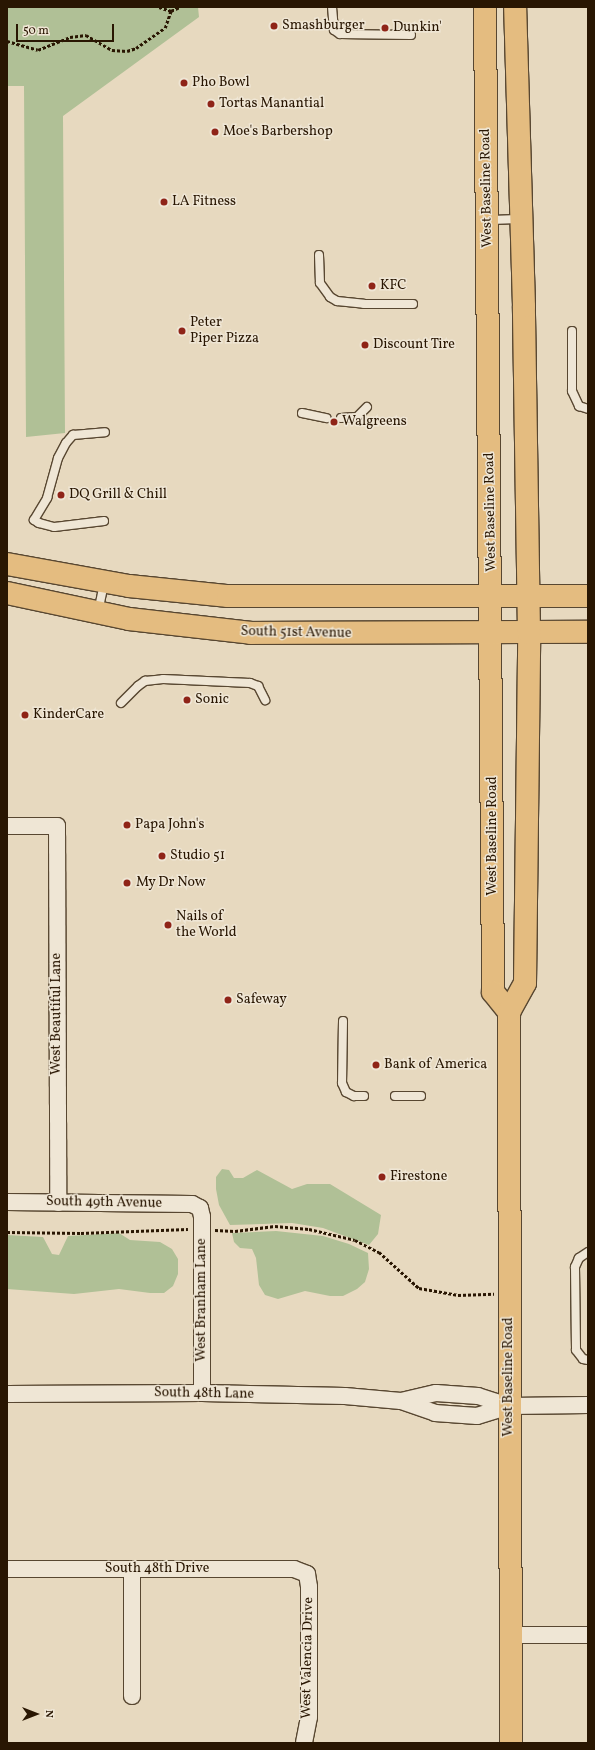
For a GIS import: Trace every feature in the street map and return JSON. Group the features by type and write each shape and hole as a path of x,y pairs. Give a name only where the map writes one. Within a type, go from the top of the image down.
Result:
{"main road":[{"name":"West Baseline Road","path":"485,7 492,596 494,992 509,1012"},
{"name":"West Baseline Road","path":"511,1743 508,1294 509,1012 525,983 529,633 524,313 520,219 515,7"},
{"path":"7,564 104,582 228,596 588,596"},
{"name":"South 51st Avenue","path":"7,593 98,613 189,627 251,633 491,634 588,632"}],"street":[{"name":"West Beautiful Lane","path":"7,826 57,826 58,1203"},
{"name":"South 49th Avenue","path":"7,1202 192,1204 200,1208"},
{"name":"West Branham Lane","path":"200,1208 202,1230 202,1393"},
{"name":"South 48th Lane","path":"7,1394 202,1393 401,1400 436,1393 478,1396 509,1406 588,1405"},
{"name":"South 48th Drive","path":"7,1569 294,1570 307,1574"},
{"path":"132,1569 132,1696"},
{"name":"West Valencia Drive","path":"304,1743 309,1717 309,1587 307,1574"},
{"path":"510,1635 588,1635"}],"lane":[{"path":"332,7 334,30 340,34 411,35"},
{"path":"488,220 520,219"},
{"path":"319,255 320,283 330,298 337,301 364,304 413,304"},
{"path":"572,331 572,391 579,406 588,409"},
{"path":"341,418 357,417 367,406"},
{"path":"302,413 326,418"},
{"path":"104,521 54,527 39,524 34,520 46,498 58,458 66,443 73,435 83,432 105,432"},
{"path":"98,613 104,582"},
{"path":"122,703 138,686 145,681 163,679 250,683 258,686 265,700"},
{"path":"343,1021 342,1082 346,1092 354,1096 364,1096"},
{"path":"395,1096 421,1096"},
{"path":"588,1252 579,1258 575,1267 576,1350 583,1359 588,1360"}],"path":[{"path":"159,7 171,11 180,7"},
{"path":"7,41 38,50 70,37 86,35 112,50 127,51 136,48 165,28 171,11"},
{"path":"7,1232 235,1231 275,1226 309,1229 354,1240 379,1252 419,1288 458,1295 508,1294"}],"green space":[{"path":"7,7 198,7 199,17 63,116 65,433 26,437 24,86 7,86"},
{"path":"222,1169 229,1170 234,1178 243,1178 257,1170 292,1189 307,1184 330,1184 381,1215 378,1234 369,1245 323,1228 292,1223 230,1225 219,1205 216,1189 216,1177"},
{"path":"276,1231 323,1236 349,1244 368,1253 369,1269 365,1282 357,1289 343,1296 330,1296 305,1291 278,1299 265,1295 259,1285 256,1258 252,1249 240,1248 234,1242 232,1233"},
{"path":"119,1233 130,1240 160,1242 172,1249 178,1259 178,1274 173,1286 164,1293 150,1293 119,1289 74,1294 7,1289 7,1235 43,1237 52,1254 59,1255 68,1236"}],"place":[{"name":"Smashburger","path":"274,26"},
{"name":"Dunkin'","path":"385,28"},
{"name":"Pho Bowl","path":"184,83"},
{"name":"Tortas Manantial","path":"211,104"},
{"name":"Moe's Barbershop","path":"215,132"},
{"name":"LA Fitness","path":"164,202"},
{"name":"KFC","path":"372,286"},
{"name":"Peter Piper Pizza","path":"182,331"},
{"name":"Discount Tire","path":"365,345"},
{"name":"Walgreens","path":"334,422"},
{"name":"DQ Grill & Chill","path":"61,495"},
{"name":"Sonic","path":"187,700"},
{"name":"KinderCare","path":"25,715"},
{"name":"Papa John's","path":"127,825"},
{"name":"Studio 51","path":"162,856"},
{"name":"My Dr Now","path":"127,883"},
{"name":"Nails of the World","path":"168,925"},
{"name":"Safeway","path":"228,1000"},
{"name":"Bank of America","path":"376,1065"},
{"name":"Firestone","path":"382,1177"}]}
